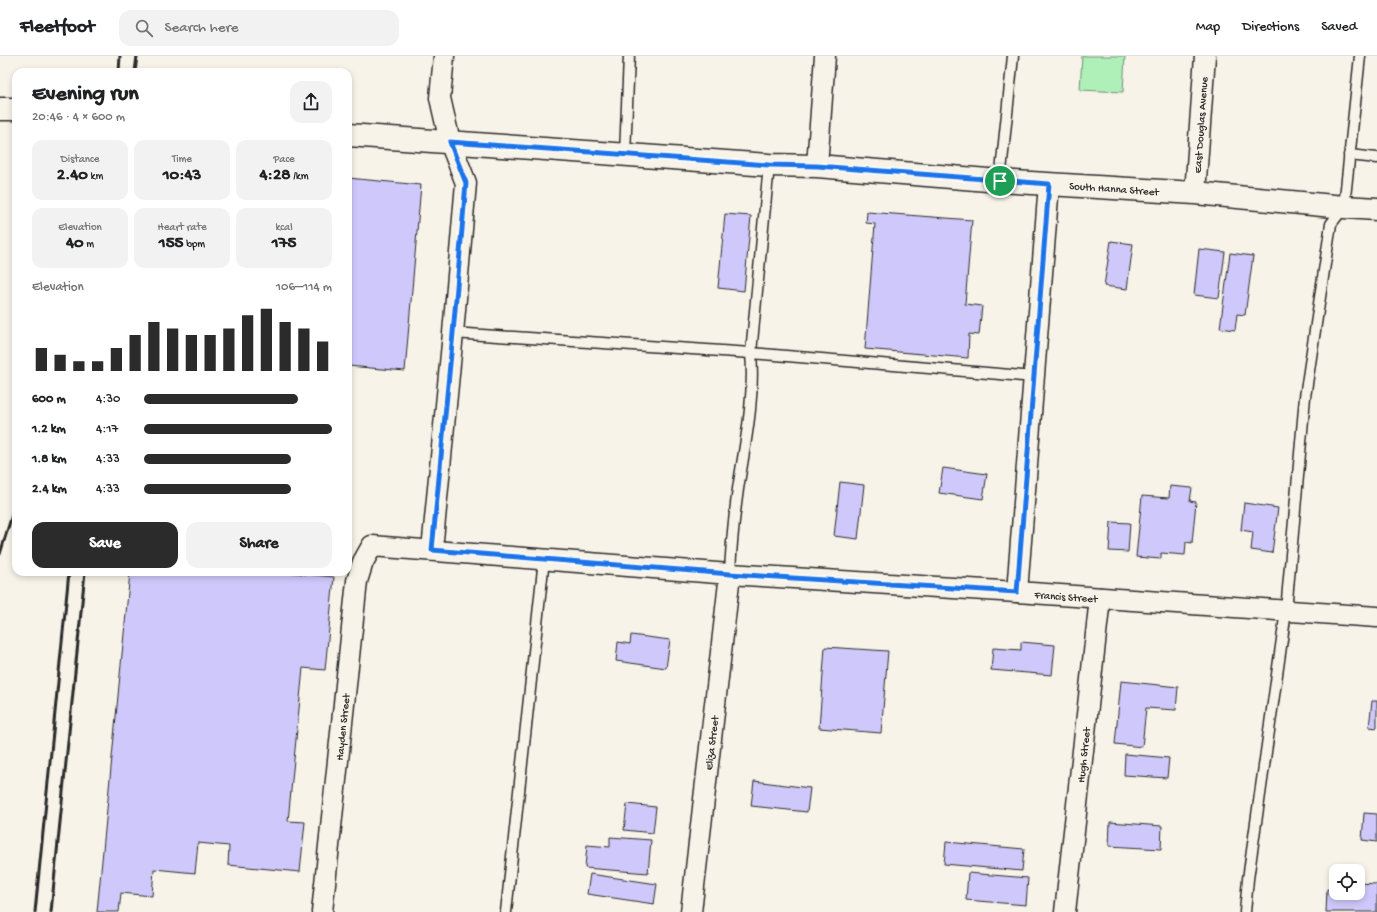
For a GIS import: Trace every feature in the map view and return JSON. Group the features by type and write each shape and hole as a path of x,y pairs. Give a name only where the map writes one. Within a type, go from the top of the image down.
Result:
{"street":[{"path":"432,550 466,183 450,142 440,98 444,56"},
{"path":"817,166 825,56"},
{"name":"East Douglas Avenue","path":"1195,193 1205,56"},
{"path":"0,109 12,109"},
{"name":"South Hanna Street","path":"352,134 625,155 769,165 817,166 1000,181 1195,193 1377,209"},
{"path":"1017,592 1049,184"},
{"name":"Francis Street","path":"372,546 730,574 1377,617"},
{"name":"Hayden Street","path":"322,912 357,581 363,562 372,546"},
{"name":"Eliza Street","path":"692,912 730,574"},
{"name":"Hugh Street","path":"1065,912 1100,598"}],"lane":[{"path":"625,155 629,56"},
{"path":"1000,181 1013,56"},
{"path":"1245,912 1248,879 1286,611 1305,397 1331,224 1344,207 1360,56"},
{"path":"1349,155 1377,158"},
{"path":"730,574 737,497 749,425 753,371 751,353 769,165"},
{"path":"453,333 751,353 1034,377"},
{"path":"506,912 544,559"}],"green space":[{"path":"1082,56 1125,56 1123,92 1080,90"}],"building":[{"path":"352,178 421,185 405,371 352,366"},
{"path":"867,212 972,220 965,304 982,306 979,335 969,334 968,358 865,349 875,224 866,223"},
{"path":"725,214 751,216 744,291 718,288"},
{"path":"1111,241 1133,244 1127,289 1104,286"},
{"path":"1199,249 1225,252 1219,298 1194,295"},
{"path":"1230,253 1253,256 1245,315 1237,314 1235,330 1220,328"},
{"path":"943,468 987,474 983,499 939,493"},
{"path":"840,482 864,485 858,539 834,536"},
{"path":"1170,486 1192,488 1190,501 1196,502 1192,543 1186,542 1185,555 1161,553 1161,559 1136,557 1142,496 1169,498"},
{"path":"1244,503 1278,508 1272,553 1251,550 1253,532 1241,530"},
{"path":"1111,522 1130,523 1128,552 1109,551"},
{"path":"130,576 334,577 325,670 303,668 288,821 305,822 300,872 228,865 229,846 198,843 195,873 154,869 152,896 121,893 119,912 97,912"},
{"path":"631,635 670,640 666,668 616,661 618,642 630,644"},
{"path":"1021,642 1055,645 1052,675 991,670 993,648 1021,650"},
{"path":"825,647 888,651 881,733 819,728"},
{"path":"1121,681 1178,687 1176,710 1146,708 1142,747 1115,744"},
{"path":"1372,701 1377,701 1377,728 1369,727"},
{"path":"1125,754 1169,758 1167,778 1124,775"},
{"path":"754,781 810,788 807,812 751,806"},
{"path":"627,804 656,807 653,833 624,830"},
{"path":"1364,813 1377,814 1377,842 1362,840"},
{"path":"1110,822 1162,826 1161,849 1109,846"},
{"path":"610,837 651,840 648,873 585,868 587,845 610,847"},
{"path":"946,842 1024,849 1022,871 944,864"},
{"path":"968,873 1028,878 1026,905 966,900"},
{"path":"590,874 657,884 654,904 587,894"},
{"path":"1365,883 1377,884 1377,912 1326,912 1327,889 1329,889 1329,900 1365,900"}],"railway":[{"path":"119,68 120,56"},
{"path":"136,68 137,56"},
{"path":"0,554 12,515"},
{"path":"35,912 69,576"},
{"path":"51,912 85,576"}],"route":[{"path":"450,142 769,165 817,166 1000,181 1049,184 1017,592 730,574 432,550 466,183 450,142"}]}
